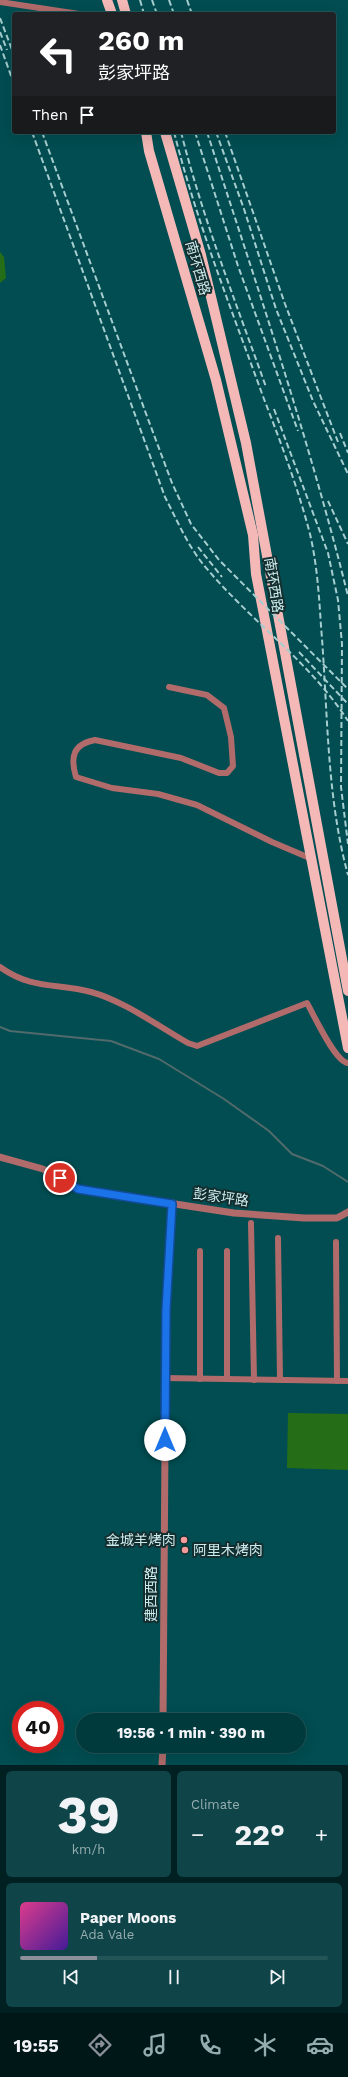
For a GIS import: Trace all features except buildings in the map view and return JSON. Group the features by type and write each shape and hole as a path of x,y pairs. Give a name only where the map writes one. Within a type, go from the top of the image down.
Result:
{"highway":[{"path":"107,0 111,12"},
{"path":"122,0 125,12"},
{"name":"南环西路","path":"146,134 149,151 216,380 253,535 256,574 348,1048"},
{"name":"南环西路","path":"166,134 201,255 246,443 348,991"}],"street":[{"path":"0,2 66,12"},
{"path":"169,687 207,695 224,708 231,737 233,766 227,772 219,773 181,758 95,740 83,742 77,747 73,759 76,777 112,788 158,794 197,804 272,842 312,859"},
{"path":"0,967 10,974 36,984 89,992 109,998 188,1043 197,1046 308,1003 333,1049 339,1058 348,1063"},
{"name":"彭家坪路","path":"0,1157 43,1169 78,1189 234,1214 304,1218 337,1218 348,1212"},
{"name":"建西西路","path":"163,1713 166,1310 172,1204"},
{"path":"251,1223 254,1380"},
{"path":"278,1238 280,1380"},
{"path":"336,1242 337,1381"},
{"path":"200,1251 200,1379"},
{"path":"227,1251 227,1379"},
{"path":"165,1378 348,1381"},
{"path":"162,1765 163,1753"}],"green space":[{"path":"0,252 4,257 6,278 0,283"},
{"path":"288,1413 348,1414 348,1470 287,1468"}],"waterway":[{"path":"0,1027 10,1031 111,1041 159,1059 224,1099 269,1131 292,1154 323,1166 348,1182"}],"railway":[{"path":"140,0 143,12"},
{"path":"152,0 156,12"},
{"path":"169,0 173,12"},
{"path":"187,0 191,12"},
{"path":"0,18 12,50"},
{"path":"0,32 7,50"},
{"path":"0,45 12,78"},
{"path":"33,134 165,497 184,535 201,562 208,570 225,589 299,661 333,700 348,721"},
{"path":"43,134 172,483 191,524 219,560 348,689"},
{"path":"175,134 204,233 289,466 310,534 318,591 329,752 335,814 348,875"},
{"path":"182,134 199,197 266,387"},
{"path":"196,134 238,266 298,431"},
{"path":"208,134 317,479 348,596"},
{"path":"217,134 244,209 276,309 313,401 348,474"},
{"path":"226,134 285,304 338,442"},
{"path":"274,409 328,553 338,600 342,644 341,787 348,844"},
{"path":"340,433 348,453"},
{"path":"328,501 348,544"},
{"path":"198,547 222,577"},
{"path":"299,652 348,704"}],"place":[{"name":"金城羊烤肉","path":"184,1540"},
{"name":"阿里木烤肉","path":"185,1550"}],"route":[{"path":"60,1178 78,1189 172,1204 166,1310 165,1440"}]}
